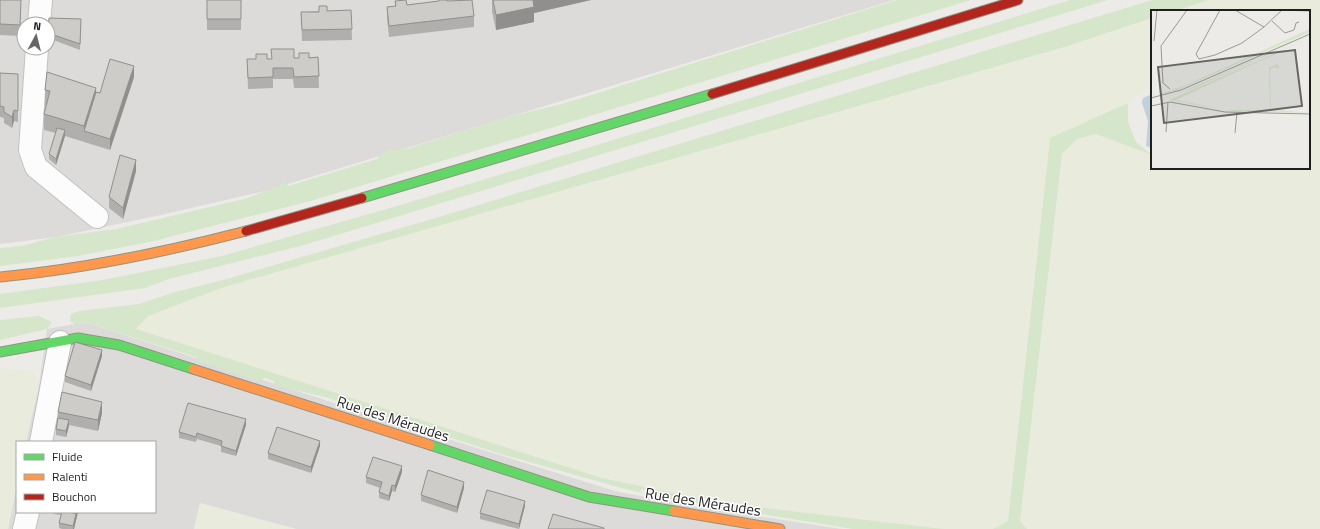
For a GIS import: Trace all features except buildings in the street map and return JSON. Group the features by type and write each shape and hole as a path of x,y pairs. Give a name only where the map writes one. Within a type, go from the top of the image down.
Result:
{"main road":[{"path":"0,277 89,267 195,246 576,136 1018,0"},
{"name":"Rue des Méraudes","path":"0,352 78,338 119,345 589,497 780,529"}],"street":[{"path":"40,16 41,0"},
{"path":"36,56 30,150 36,167 97,217"},
{"path":"41,441 60,342"},
{"path":"24,529 28,513"}],"shaded area":[{"path":"0,0 894,0 265,191 56,237 0,244"},
{"path":"1209,0 1320,0 1320,529 1027,529 1020,521 1062,154 1077,139 1096,134 1151,155 1151,169 1310,169 1310,10 1178,10"},
{"path":"1151,18 1151,86 1128,103 1050,139 1008,521 993,529 944,529 722,503 603,478 135,330 148,316 224,287 1061,48"},
{"path":"75,324 91,324 371,415 615,491 697,507 842,529 296,529 200,503 194,529 8,529 16,489 16,513 156,513 156,441 26,441 39,385 47,329"},
{"path":"0,368 33,371 39,385 26,441 16,441 16,489 8,529 0,529"},
{"path":"200,503 296,529 194,529"}],"green space":[{"path":"897,0 971,0 314,200 154,241 78,256 0,266 0,248 22,246 55,237 116,229 248,198 286,182 288,186 377,159 383,153 390,150 397,148 406,149 504,118 562,104"},
{"path":"1070,0 1108,0 304,245 169,279 145,288 0,308 0,294 103,280 222,256 404,204"},
{"path":"1152,0 1209,0 1178,10 1151,10 1151,18 1061,48 224,287 148,316 136,329 602,478 722,503 944,529 853,529 658,497 652,492 641,489 642,493 504,455 325,397 274,385 274,381 265,378 258,381 198,361 196,357 91,324 75,324 70,321 71,314 79,311 139,304 175,292 223,280 439,217"},
{"path":"1128,103 1128,122 1136,142 1151,155 1096,134 1077,139 1062,154 1020,521 1027,529 993,529 1008,521 1050,138"},
{"path":"39,316 52,322 47,329 0,340 0,320"}],"water":[{"path":"1151,94 1151,148 1146,146 1148,121 1142,103 1143,98"}],"traffic: fast":[{"path":"362,198 712,94"},
{"path":"0,352 78,338 119,345 193,369"},
{"path":"430,445 589,497 674,511"}],"traffic: slow":[{"path":"0,277 31,274 124,259 246,231"},
{"path":"193,369 430,445"},
{"path":"674,511 780,529"}],"traffic: jam":[{"path":"712,94 1018,0"},
{"path":"246,231 362,198"}]}
